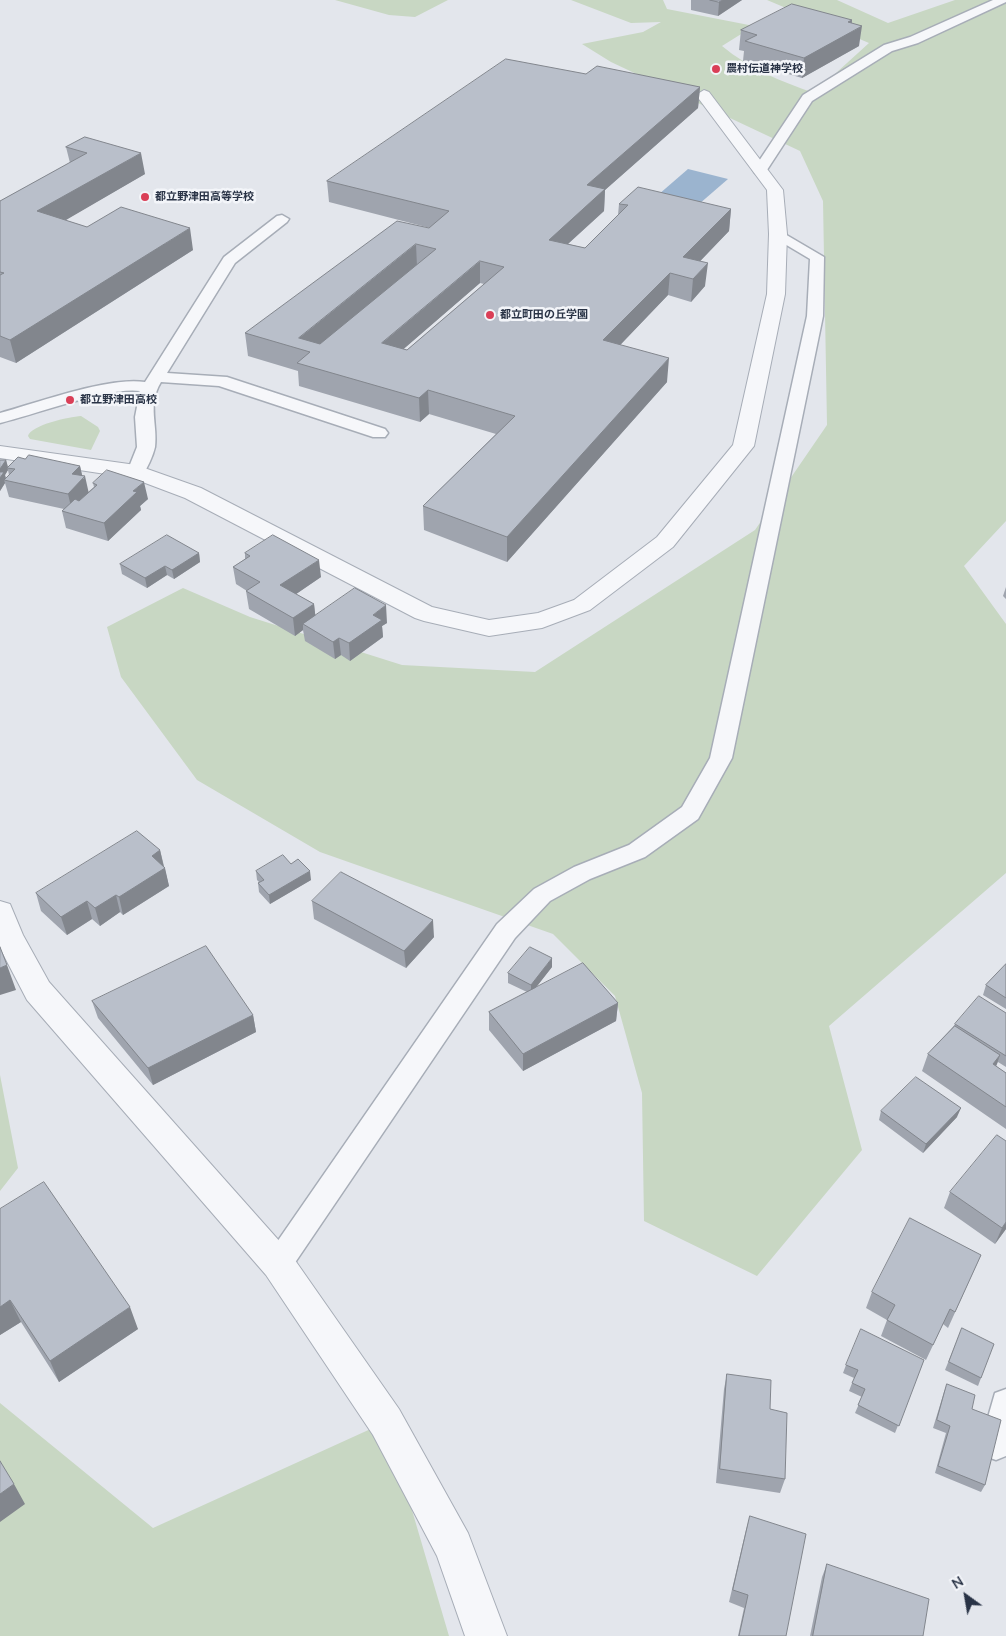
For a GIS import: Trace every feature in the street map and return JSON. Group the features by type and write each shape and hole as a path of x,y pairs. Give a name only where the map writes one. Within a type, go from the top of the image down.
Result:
{"street":[{"path":"0,452 136,472 193,493 424,613 489,628 542,620 582,605 665,542 743,446 776,294 778,234 775,190 704,95"},
{"path":"0,912 8,935 38,991 278,1264 386,1422 454,1547 486,1636"}],"lane":[{"path":"760,170 807,98 888,48 914,40 1002,0"},
{"path":"136,472 146,447 144,417 153,382 229,260 282,220"},
{"path":"278,1264 506,931 542,895 582,873 637,851 690,813 721,758 815,316 817,257 778,234"},
{"path":"0,418 106,388 153,382 221,381 379,433"},
{"path":"996,1445 1006,1404"}],"green space":[{"path":"335,0 448,0 415,17 389,15"},
{"path":"571,0 663,0 667,9 754,26 722,46 766,74 814,93 869,43 767,0 837,0 888,23 955,0 1006,0 1006,521 964,566 1006,624 1006,873 829,1026 862,1150 757,1276 644,1221 642,1093 615,996 553,934 320,852 197,780 121,677 107,627 183,588 250,617 402,665 535,672 755,530 827,425 823,201 800,151 611,62 582,44 643,32 661,22 631,23"},
{"path":"81,416 98,427 100,431 91,450 30,439 28,436 36,428 43,425"},
{"path":"0,1075 18,1168 0,1191"},
{"path":"0,1403 153,1528 386,1422 449,1636 0,1636"}],"water":[{"path":"688,169 728,179 691,211 651,201"}],"building":[{"path":"792,4 852,20 848,22 862,26 804,58 745,41 757,35 741,30"},
{"path":"506,59 586,74 597,66 700,87 587,185 605,189 549,240 585,248 628,205 619,204 638,187 731,209 683,257 708,263 693,279 670,273 603,340 669,358 507,537 423,506 515,416 428,390 419,398 297,363 310,352 245,333 397,221 429,228 449,211 327,181","holes":["416,244 436,249 320,344 299,338","480,261 504,267 407,350 382,343"]},
{"path":"85,137 141,153 37,211 87,227 121,207 190,228 10,340 0,336 0,275 4,273 0,272 0,201 87,153 66,147"},
{"path":"29,455 80,466 72,474 85,476 68,494 4,480 15,469 7,468 18,457 25,459"},
{"path":"0,460 6,460 0,469"},
{"path":"107,470 144,482 133,491 137,492 104,523 62,511 75,499 79,501 97,485 93,483"},
{"path":"167,535 199,553 172,570 165,566 145,578 120,564"},
{"path":"273,535 319,560 280,585 314,604 293,618 246,591 260,582 233,567 250,556 245,553"},
{"path":"355,588 386,605 373,615 382,620 349,643 339,638 333,642 303,624"},
{"path":"137,831 160,850 152,856 165,868 119,897 116,895 95,908 87,901 61,917 36,893"},
{"path":"283,855 291,864 298,859 310,871 269,895 258,883 264,880 256,871"},
{"path":"341,872 433,920 404,951 312,901"},
{"path":"206,946 253,1015 148,1068 92,1001"},
{"path":"0,947 7,965 0,968"},
{"path":"530,947 552,958 531,985 508,973"},
{"path":"583,963 618,1003 523,1054 489,1012"},
{"path":"1006,964 1006,998 986,985"},
{"path":"979,996 1006,1013 1006,1056 955,1024"},
{"path":"955,1026 1000,1055 993,1064 1006,1073 1006,1107 928,1054"},
{"path":"916,1077 961,1108 926,1144 881,1111"},
{"path":"997,1135 1006,1141 1006,1222 1002,1228 950,1192"},
{"path":"44,1182 130,1307 50,1361 10,1300 0,1307 0,1209"},
{"path":"910,1218 981,1255 955,1312 950,1309 933,1345 887,1320 895,1305 872,1292"},
{"path":"962,1328 994,1344 981,1378 949,1362"},
{"path":"861,1329 924,1360 899,1426 858,1405 865,1389 852,1383 858,1370 846,1365"},
{"path":"727,1374 771,1380 770,1409 787,1413 785,1479 720,1469"},
{"path":"947,1384 975,1395 972,1409 1001,1420 985,1485 938,1466 950,1426 937,1420"},
{"path":"0,1461 14,1484 0,1494"},
{"path":"750,1516 806,1534 786,1636 739,1636 748,1595 733,1590"},
{"path":"827,1564 929,1599 923,1636 813,1636"}],"place":[{"name":"農村伝道神学校","path":"716,69"},
{"name":"都立野津田高等学校","path":"145,197"},
{"name":"都立町田の丘学園","path":"490,315"},
{"name":"都立野津田高校","path":"70,400"}]}
